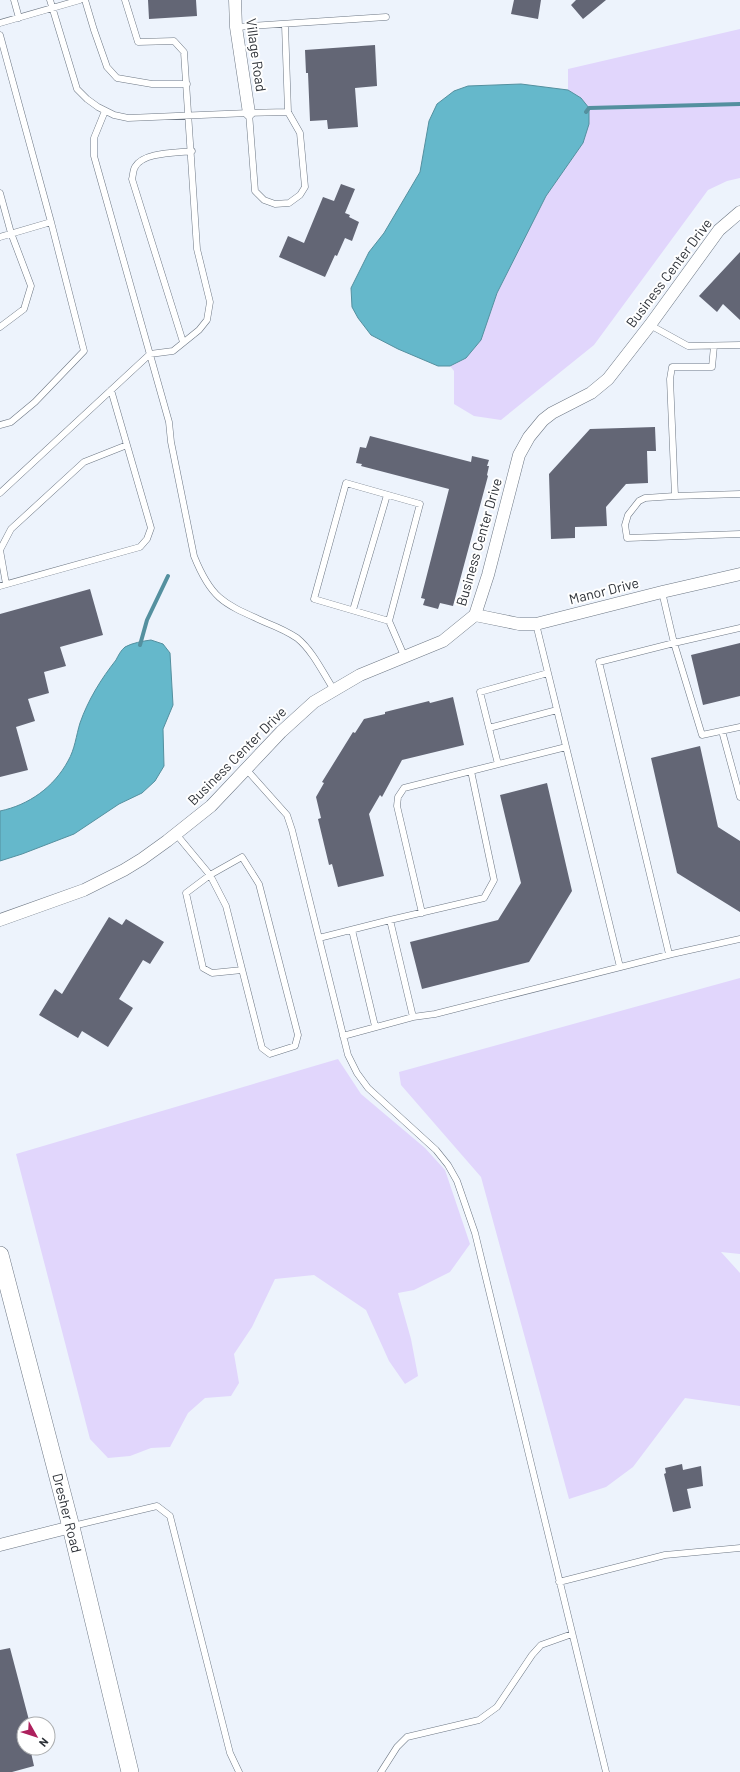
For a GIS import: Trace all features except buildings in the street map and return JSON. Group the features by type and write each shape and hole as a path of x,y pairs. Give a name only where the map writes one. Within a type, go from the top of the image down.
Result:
{"main road":[{"name":"Dresher Road","path":"0,1255 71,1527 130,1772"}],"street":[{"name":"Village Road","path":"235,0 236,27 249,113"},
{"name":"Business Center Drive","path":"0,920 84,890 124,870 176,834 211,806 314,702 360,675 405,658 443,641 475,615 488,575 513,475 523,446 535,429 548,417 591,393 608,379 650,325 719,230 740,212"},
{"name":"Manor Drive","path":"475,615 519,624 536,624 740,574"},
{"path":"0,1546 71,1527"}],"lane":[{"path":"14,0 19,18"},
{"path":"50,0 77,88 92,103 106,112 121,117 136,119 288,112"},
{"path":"0,23 80,0"},
{"path":"85,0 107,67 117,78 152,84 187,84"},
{"path":"0,493 150,354 173,351 199,330 207,320 210,302 197,249 192,151 184,52 174,41 138,42 125,0"},
{"path":"236,27 386,17"},
{"path":"249,113 255,191 264,200 275,204 289,203 300,195 305,187 300,133 288,112 285,24"},
{"path":"0,35 51,222 84,351 35,402 11,422 0,425"},
{"path":"106,112 94,138 94,156 169,422 171,442 194,556 201,573 210,588 223,601 244,614 270,624 296,638 309,651 334,690"},
{"path":"183,342 132,179 134,167 142,159 153,155 192,151"},
{"path":"0,193 11,233 31,286 24,309 0,327"},
{"path":"0,236 51,222"},
{"path":"650,325 688,346 740,345"},
{"path":"675,496 670,379 672,367 712,367 714,346"},
{"path":"111,390 127,445 151,528 147,539 140,547 3,585 0,550 11,529 84,462 127,445"},
{"path":"390,621 314,599 346,483 420,504 390,621 405,658"},
{"path":"740,494 645,498 639,501 628,515 626,524 627,538 740,534"},
{"path":"353,610 387,495"},
{"path":"662,592 674,643 702,735 740,727"},
{"path":"536,624 620,967"},
{"path":"669,954 599,662 740,628"},
{"path":"498,764 480,692 548,673"},
{"path":"489,728 557,710"},
{"path":"722,731 740,797"},
{"path":"422,913 397,806 398,797 404,788 566,747"},
{"path":"246,769 287,815 348,1055 368,1088 436,1150 448,1165 457,1181 475,1233 559,1582 607,1770"},
{"path":"319,938 484,898 494,880 470,771"},
{"path":"176,834 210,875 226,906 262,1048 270,1054 295,1046 298,1035 259,884 242,857 210,875 186,893 203,968 212,972 242,970"},
{"path":"390,920 413,1017"},
{"path":"352,930 374,1026"},
{"path":"343,1036 374,1026 413,1017 435,1014 669,954 740,939"},
{"path":"71,1527 157,1506 170,1516 230,1753 238,1772"},
{"path":"559,1582 665,1555 740,1548"},
{"path":"381,1772 397,1747 407,1737 479,1720 485,1717 502,1702 536,1649 548,1641 572,1634"}],"shaded area":[{"path":"740,29 740,178 727,181 708,190 594,345 501,420 474,416 454,404 454,371 450,366 466,358 481,340 497,293 546,196 583,143 581,98 568,90 568,69"},
{"path":"740,978 740,1254 721,1252 740,1273 740,1406 685,1398 633,1467 606,1487 569,1499 481,1177 401,1085 399,1072"},
{"path":"338,1059 361,1094 425,1148 445,1170 470,1244 450,1272 414,1290 398,1293 411,1339 418,1376 405,1384 389,1361 366,1310 314,1275 275,1279 252,1327 234,1354 239,1383 231,1396 205,1398 188,1413 170,1447 151,1448 130,1456 108,1458 90,1439 16,1154"}],"water":[{"path":"521,84 568,90 581,98 589,108 589,124 583,143 546,196 497,293 481,340 466,358 450,366 438,366 398,349 371,335 358,318 352,307 351,288 369,252 384,233 420,172 429,121 437,104 454,91 468,86"},
{"path":"151,640 163,644 170,653 173,705 163,729 164,766 155,781 142,793 119,804 74,834 0,861 0,811 21,804 40,794 56,779 74,747 83,714 91,698 121,651 131,644"}],"waterway":[{"path":"586,112 589,108 740,104"},
{"path":"140,645 147,620 168,576"}]}
